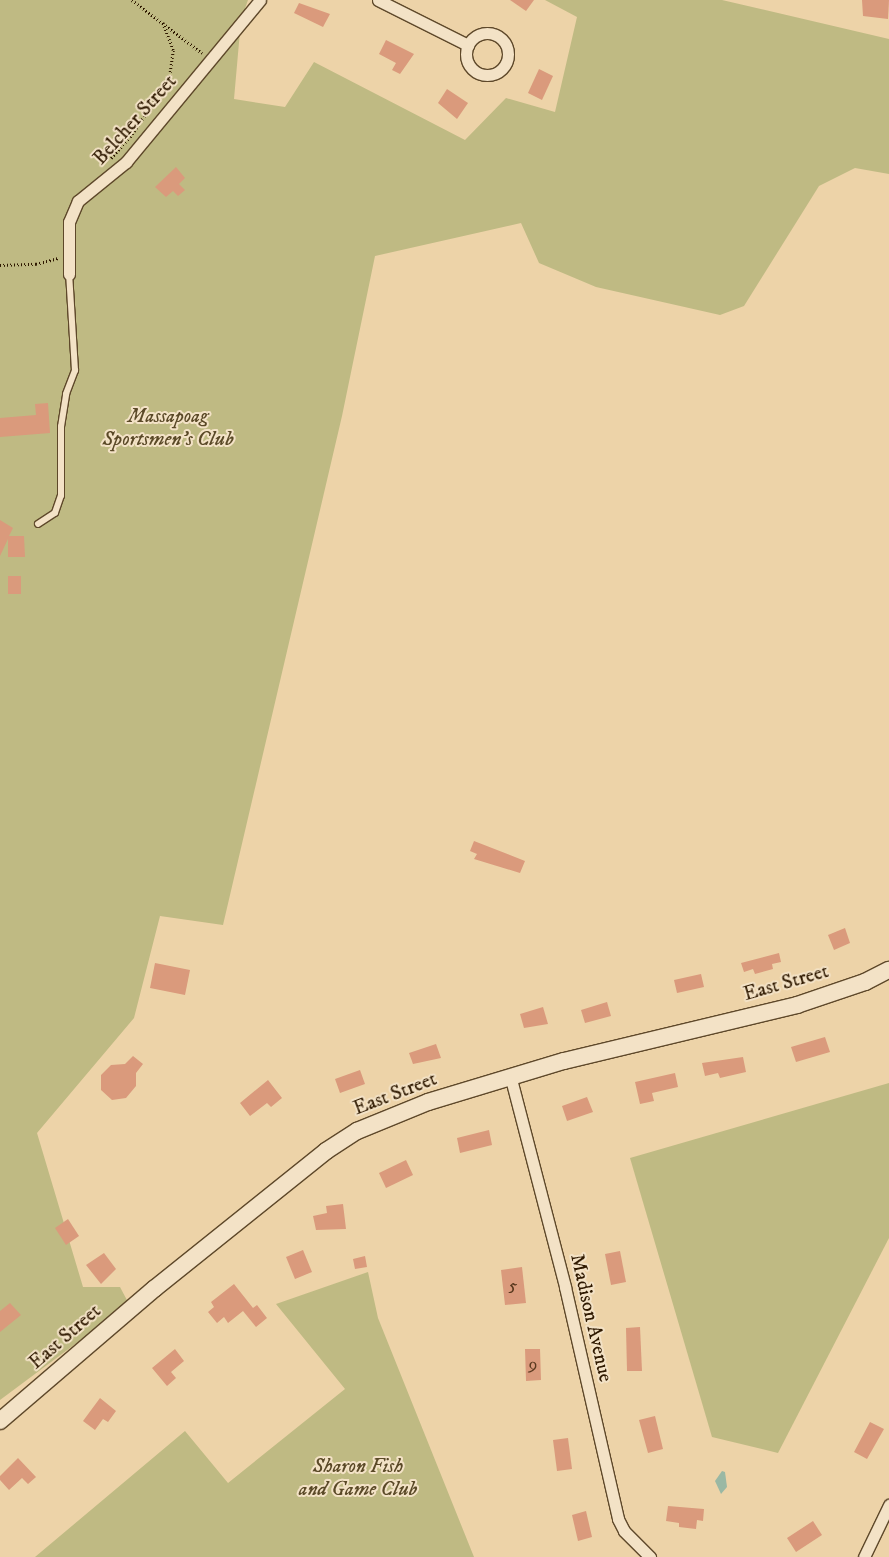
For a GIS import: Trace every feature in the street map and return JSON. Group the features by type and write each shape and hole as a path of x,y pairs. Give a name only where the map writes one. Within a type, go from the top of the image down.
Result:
{"street":[{"name":"Belcher Street","path":"69,274 68,255 72,211 78,201 108,180 147,139 260,0"},
{"path":"378,0 468,45"},
{"name":"East Street","path":"0,1420 154,1289 349,1136 428,1102 564,1062 797,1005 865,982 889,970"},
{"name":"Madison Avenue","path":"511,1078 565,1287 618,1519 624,1531 650,1557"},
{"path":"864,1557 889,1505"}],"lane":[{"path":"38,524 55,513 61,496 61,427 66,394 75,371 69,274"}],"path":[{"path":"132,0 199,52 215,57"},
{"path":"108,180 104,167 130,137 169,78 173,50 162,22"},
{"path":"0,265 36,264 68,255"}],"green space":[{"name":"Massapoag Sportsmen's Club","path":"0,0 248,0 241,20 234,99 285,107 314,62 465,140 506,98 555,112 577,17 545,0 722,0 889,39 889,174 855,168 819,186 744,306 720,315 596,287 539,263 521,223 375,256 342,416 223,925 160,916 134,1018 37,1133 83,1287 120,1287 129,1304 0,1400"},
{"path":"889,1083 889,1238 778,1453 712,1437 630,1158"},
{"name":"Sharon Fish and Game Club","path":"368,1272 378,1318 474,1557 35,1557 185,1431 228,1483 345,1389 276,1304"}],"shaded area":[{"path":"722,1471 725,1472 727,1487 721,1494 715,1481"}],"building":[{"path":"510,0 534,0 526,11"},
{"path":"862,0 889,0 888,19 863,16"},
{"path":"299,3 330,14 323,27 294,13"},
{"path":"386,40 414,54 400,74 392,70 396,63 379,54"},
{"path":"539,69 553,76 542,100 528,93"},
{"path":"447,89 468,103 457,119 438,103"},
{"path":"176,167 185,178 179,184 185,190 178,196 173,191 166,197 155,187"},
{"path":"48,403 50,433 0,437 0,418 36,415 35,404"},
{"path":"0,520 13,528 9,536 24,536 25,557 8,557 8,539 0,556"},
{"path":"8,576 21,576 21,594 8,594"},
{"path":"474,841 525,861 520,873 474,859 477,854 470,851"},
{"path":"845,928 850,943 834,950 828,935"},
{"path":"779,953 781,962 772,964 773,969 755,974 753,969 744,972 741,963"},
{"path":"155,963 190,970 185,995 150,988"},
{"path":"701,974 704,987 677,993 674,980"},
{"path":"607,1002 611,1016 585,1023 581,1010"},
{"path":"543,1007 548,1024 524,1028 520,1014"},
{"path":"825,1037 830,1052 796,1062 791,1047"},
{"path":"436,1044 441,1058 413,1064 409,1053"},
{"path":"133,1056 143,1064 136,1073 136,1086 126,1098 112,1100 101,1090 101,1075 111,1065 125,1064"},
{"path":"743,1057 746,1072 720,1078 718,1073 705,1076 702,1063"},
{"path":"360,1070 365,1084 340,1093 335,1079"},
{"path":"675,1073 678,1087 652,1093 654,1101 640,1104 635,1082"},
{"path":"268,1080 282,1098 271,1107 267,1103 250,1116 240,1103"},
{"path":"587,1097 593,1112 567,1121 562,1106"},
{"path":"489,1130 492,1145 460,1153 457,1138"},
{"path":"406,1160 413,1175 386,1188 379,1173"},
{"path":"343,1204 346,1229 316,1230 313,1216 327,1213 326,1206"},
{"path":"68,1219 79,1236 66,1245 55,1228"},
{"path":"303,1250 312,1272 295,1279 286,1257"},
{"path":"620,1251 626,1282 611,1285 605,1254"},
{"path":"104,1253 116,1269 101,1284 86,1265"},
{"path":"365,1256 367,1267 355,1269 353,1259"},
{"path":"522,1267 526,1303 505,1305 501,1270"},
{"path":"234,1284 253,1308 257,1305 267,1318 256,1327 243,1311 228,1323 224,1317 217,1323 208,1312 214,1307 211,1302"},
{"path":"10,1303 21,1315 0,1332 0,1311"},
{"path":"640,1327 642,1371 627,1371 626,1328"},
{"path":"175,1349 184,1361 171,1372 176,1378 167,1386 152,1368"},
{"path":"525,1349 540,1349 541,1380 526,1381"},
{"path":"100,1398 116,1411 108,1422 103,1419 95,1430 83,1421"},
{"path":"655,1416 663,1449 648,1453 639,1420"},
{"path":"870,1422 884,1429 867,1459 854,1452"},
{"path":"568,1438 572,1469 557,1471 553,1440"},
{"path":"18,1458 36,1477 28,1484 22,1478 9,1490 0,1480 0,1476"},
{"path":"668,1506 704,1509 703,1521 697,1520 696,1529 679,1527 679,1523 666,1521"},
{"path":"586,1511 592,1537 578,1541 572,1515"},
{"path":"813,1521 822,1535 796,1552 787,1538"}]}
